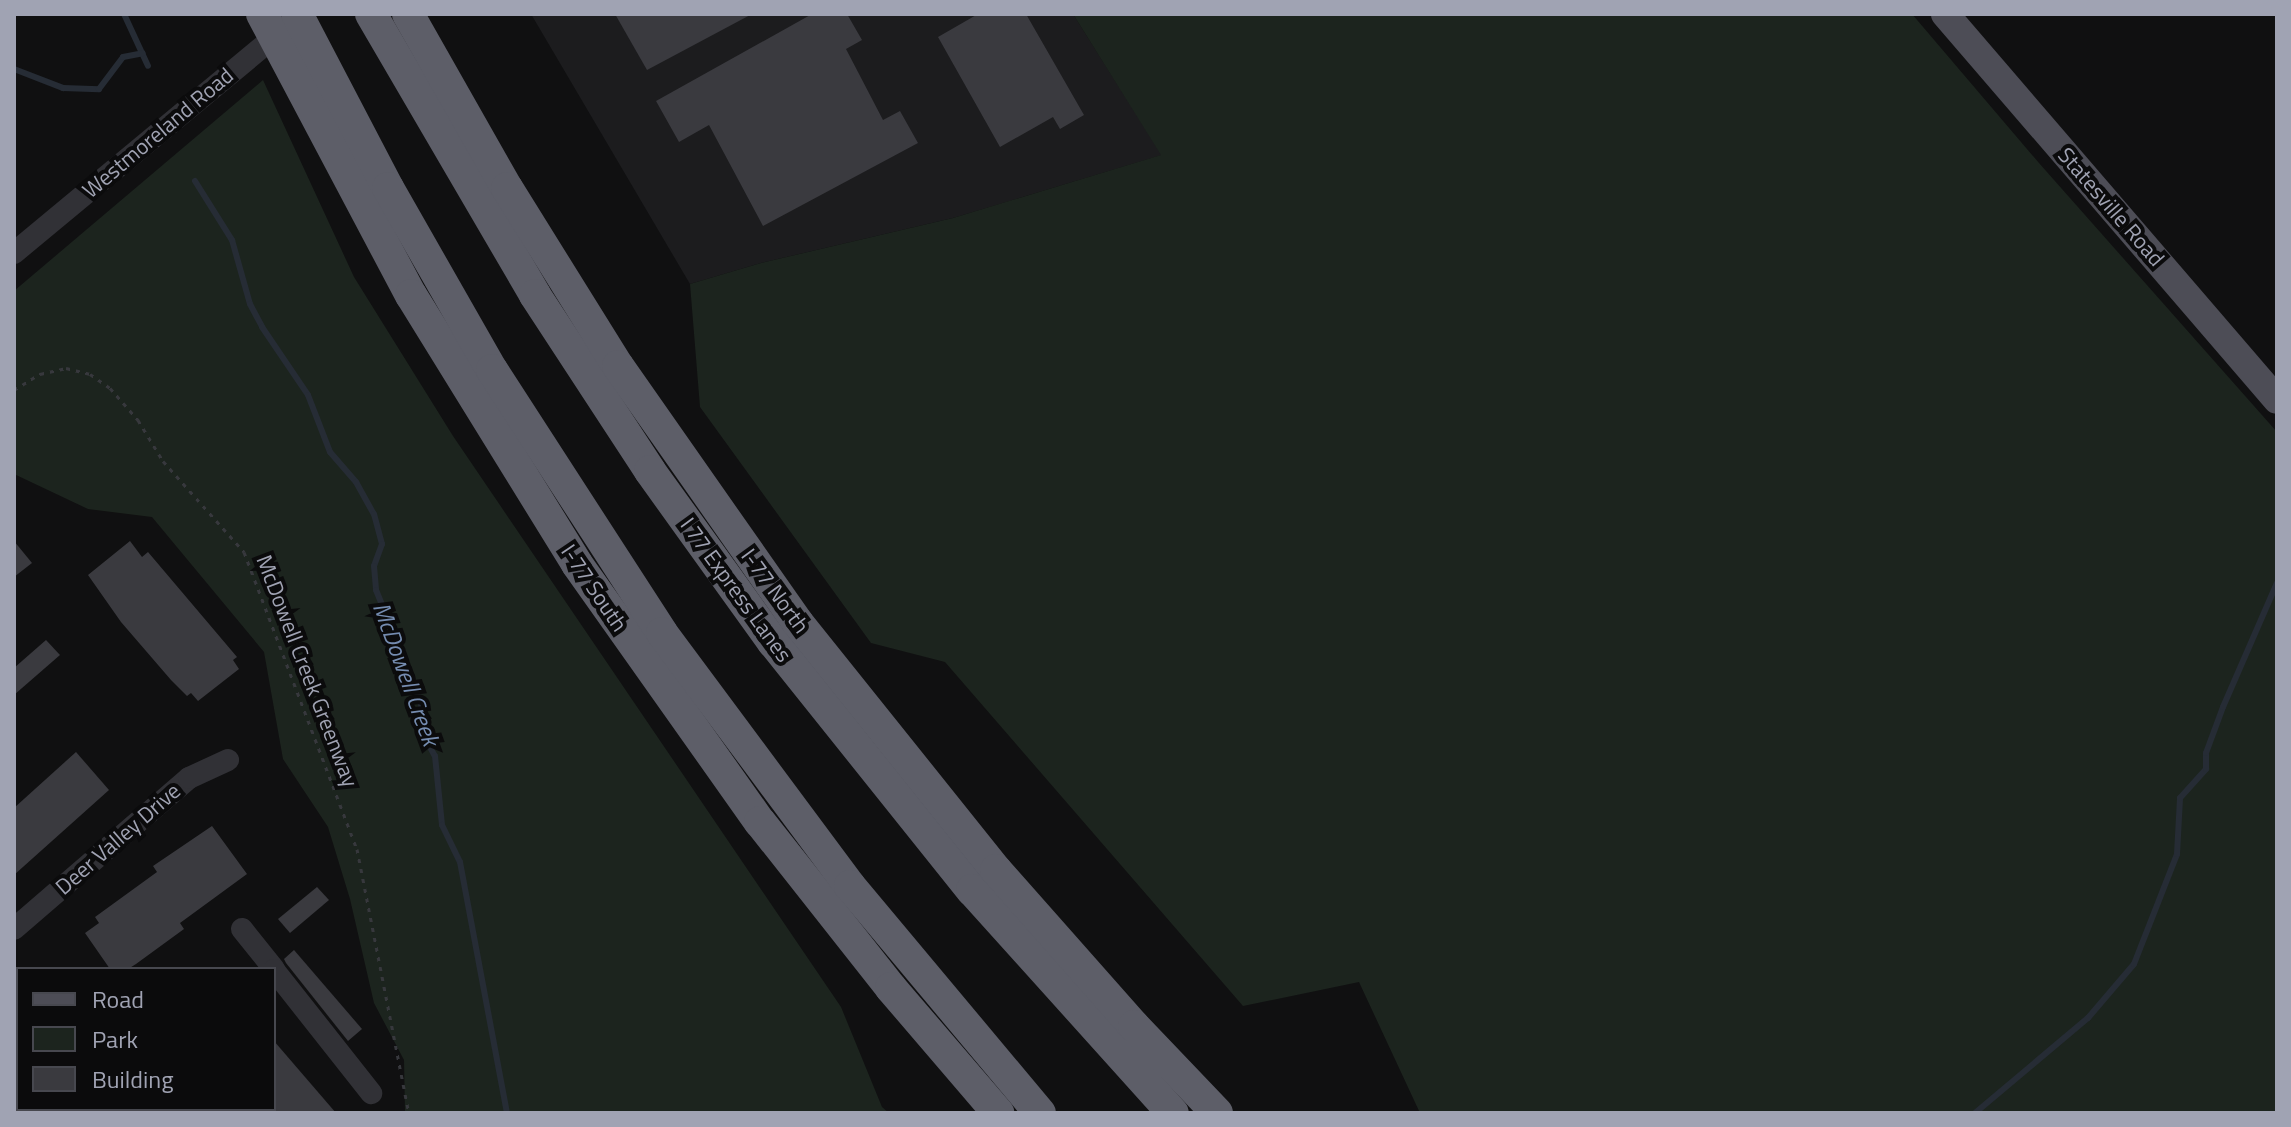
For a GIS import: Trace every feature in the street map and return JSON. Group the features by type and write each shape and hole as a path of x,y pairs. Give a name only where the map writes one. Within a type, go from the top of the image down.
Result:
{"highway":[{"name":"I-77 South","path":"262,14 411,295 577,564 760,822 891,988 998,1113"},
{"path":"300,14 388,188 492,370 662,633 850,886 1040,1113"},
{"name":"I 77 Express Lanes","path":"371,14 479,205 543,307 650,471 773,642 972,890 1173,1113"},
{"name":"I-77 North","path":"408,14 507,188 602,341 685,465 798,623 996,870 1217,1113"}],"main road":[{"name":"Statesville Road","path":"1945,14 2277,400"}],"street":[{"name":"Westmoreland Road","path":"14,253 300,14"},
{"name":"Deer Valley Drive","path":"14,929 189,778 228,760"},
{"path":"242,929 272,967"},
{"path":"276,972 371,1093"}],"path":[{"name":"McDowell Creek Greenway","path":"14,390 40,374 66,368 90,374 110,388 138,420 163,461 244,552 357,849 409,1113"}],"shaded area":[{"path":"531,14 1073,14 1162,155 953,218 761,263 690,284"}],"green space":[{"path":"1073,14 1912,14 2277,432 2277,1113 1420,1113 1359,982 1243,1006 945,662 871,643 700,407 690,284 761,263 953,218 1161,155"},
{"path":"263,80 354,277 453,436 841,1007 882,1107 889,1113 405,1113 404,1060 374,1003 350,899 328,827 283,759 264,652 152,517 88,509 14,474 14,291"}],"building":[{"path":"615,14 752,14 647,70"},
{"path":"812,14 847,14 862,40 846,49 883,120 900,111 918,143 763,226 709,125 679,142 656,101"},
{"path":"978,14 1026,14 1084,115 1060,129 1053,117 1000,147 938,37"},
{"path":"14,541 32,563 14,577"},
{"path":"130,541 142,557 148,552 237,657 233,660 239,669 198,701 191,693 187,696 171,680 121,622 88,575"},
{"path":"46,640 60,655 14,695 14,668"},
{"path":"76,752 109,790 14,875 14,808"},
{"path":"212,826 247,874 180,923 184,929 136,964 131,967 109,967 85,933 99,923 95,917 157,872 153,866"},
{"path":"317,887 329,900 290,933 278,919"},
{"path":"294,950 362,1029 348,1041 286,963 284,959"},
{"path":"276,1043 336,1113 274,1113 276,1111"}],"waterway":[{"name":"McDowell Creek","path":"124,14 148,66"},
{"path":"14,69 63,88 99,89 123,57 143,53"},
{"name":"McDowell Creek","path":"195,181 232,240 250,304 262,327 308,395 330,452 356,482 374,514 382,544 374,566 376,590 394,634 404,673 421,701 422,732 435,756 442,825 460,862 507,1113"},
{"path":"1975,1113 2088,1018 2134,964 2177,854 2180,798 2206,769 2206,753 2223,707 2277,583"}]}
